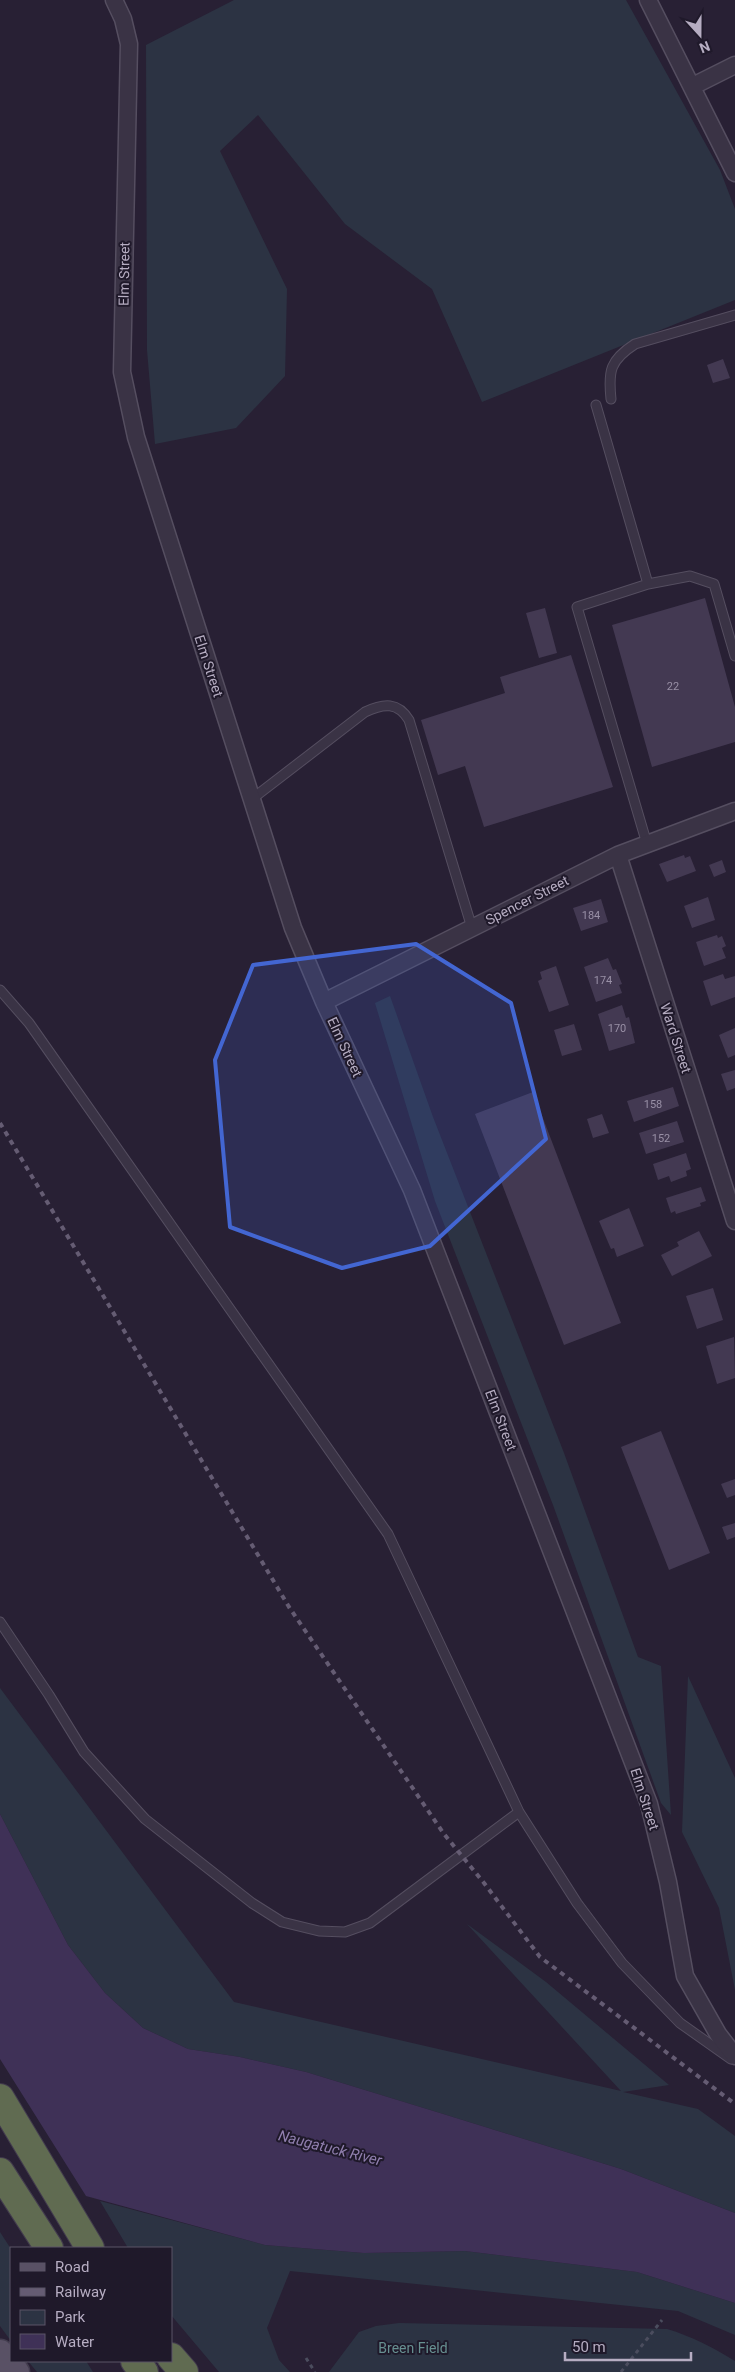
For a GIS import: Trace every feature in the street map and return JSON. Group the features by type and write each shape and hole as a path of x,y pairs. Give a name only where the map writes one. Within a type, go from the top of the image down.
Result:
{"highway":[{"path":"0,2098 89,2247"},
{"path":"0,2172 48,2247"},
{"path":"172,2358 184,2372"},
{"path":"136,2362 144,2372"}],"main road":[{"path":"0,2352 16,2372"}],"street":[{"name":"Elm Street","path":"114,0 123,19 129,44 122,372 136,438 293,928 324,1002 412,1190 649,1804 668,1882 685,1976 718,2034 735,2056"},
{"path":"648,0 693,86 735,173"},
{"path":"693,86 735,65"},
{"name":"Spencer Street","path":"324,1002 618,855 735,811"},
{"name":"Ward Street","path":"618,855 735,1220"}],"lane":[{"path":"610,399 609,377 612,366 627,349 635,344 735,314"},
{"path":"596,405 648,584"},
{"path":"647,844 577,607 648,584 690,576 714,584 735,656"},
{"path":"252,799 365,712 377,706 392,704 403,710 409,720 472,928"},
{"path":"0,990 29,1023 388,1534 519,1812 577,1903 622,1964 680,2023 735,2062"},
{"path":"0,1622 49,1695 84,1752 108,1780 145,1819 252,1903 282,1922 319,1931 345,1932 370,1924 519,1812"}],"path":[{"path":"621,2372 662,2320"},
{"path":"306,2358 315,2372"}],"highlighted area":[{"path":"416,944 511,1003 546,1139 430,1246 342,1268 230,1227 215,1060 253,965"}],"green space":[{"path":"234,0 626,0 720,170 735,209 735,300 482,402 432,289 345,224 258,115 220,151 287,289 285,376 236,428 155,444 147,350 146,45"},
{"path":"390,996 433,1117 564,1453 638,1657 661,1666 671,1815 661,1803 553,1505 435,1201 375,1003"},
{"path":"688,1676 735,1778 735,1990 719,1908 682,1832"},
{"path":"0,1688 234,2002 621,2091 467,1924 546,1982 669,2085 623,2092 698,2109 735,2136 735,2213 621,2169 306,2072 240,2057 188,2049 143,2028 105,1993 68,1945 0,1814"},
{"path":"100,2201 265,2245 364,2253 465,2251 637,2272 735,2303 735,2335 678,2311 290,2271 267,2328 279,2360 290,2372 219,2372 172,2316 172,2247 127,2247"},
{"path":"0,2232 10,2247 10,2340 0,2326"},
{"name":"Breen Field","path":"399,2323 667,2329 702,2343 735,2361 735,2372 329,2372 359,2332 376,2326"},
{"path":"29,2362 87,2362 93,2372 37,2372"}],"water":[{"name":"Naugatuck River","path":"0,1814 68,1945 105,1993 143,2028 188,2049 240,2057 306,2072 621,2169 735,2213 735,2303 637,2272 465,2251 364,2253 265,2245 86,2196 0,2059"}],"building":[{"path":"723,359 730,378 713,383 707,365"},
{"path":"705,598 735,707 735,742 652,767 612,625"},
{"path":"545,608 557,653 539,658 526,613"},
{"path":"571,655 613,787 484,827 465,766 438,775 421,720 505,693 500,677"},
{"path":"684,855 685,858 690,856 696,871 667,882 659,864"},
{"path":"722,860 726,872 714,877 709,865"},
{"path":"708,897 715,920 692,928 684,906"},
{"path":"601,899 608,922 581,931 573,908"},
{"path":"717,935 718,938 722,936 726,946 722,948 726,958 704,966 696,942"},
{"path":"608,958 613,970 616,969 622,984 619,985 622,993 596,1002 584,967"},
{"path":"556,966 569,1005 549,1012 538,981 542,979 540,972"},
{"path":"723,974 725,979 735,976 735,997 711,1006 703,981"},
{"path":"622,1005 626,1018 629,1017 635,1043 609,1051 598,1014"},
{"path":"574,1024 582,1050 562,1056 554,1030"},
{"path":"735,1028 735,1055 728,1058 719,1035"},
{"path":"735,1070 735,1088 727,1091 721,1074"},
{"path":"673,1087 679,1106 634,1122 627,1101"},
{"path":"533,1092 621,1323 564,1345 475,1114"},
{"path":"602,1114 609,1133 593,1138 587,1119"},
{"path":"677,1121 684,1142 646,1154 639,1133"},
{"path":"686,1153 691,1169 686,1171 687,1176 671,1182 669,1176 658,1180 653,1164"},
{"path":"701,1187 706,1201 700,1203 701,1206 676,1214 675,1211 671,1213 666,1198"},
{"path":"629,1208 644,1246 617,1257 614,1248 611,1249 599,1221"},
{"path":"699,1231 712,1256 672,1276 661,1255 679,1246 677,1242"},
{"path":"713,1288 723,1320 697,1329 686,1296"},
{"path":"734,1337 735,1378 717,1384 706,1346"},
{"path":"661,1431 710,1553 669,1570 621,1447"},
{"path":"735,1479 735,1495 727,1498 721,1484"},
{"path":"735,1523 735,1537 727,1540 722,1527"}],"railway":[{"path":"0,1123 289,1607 444,1834 540,1957 735,2104"}]}
